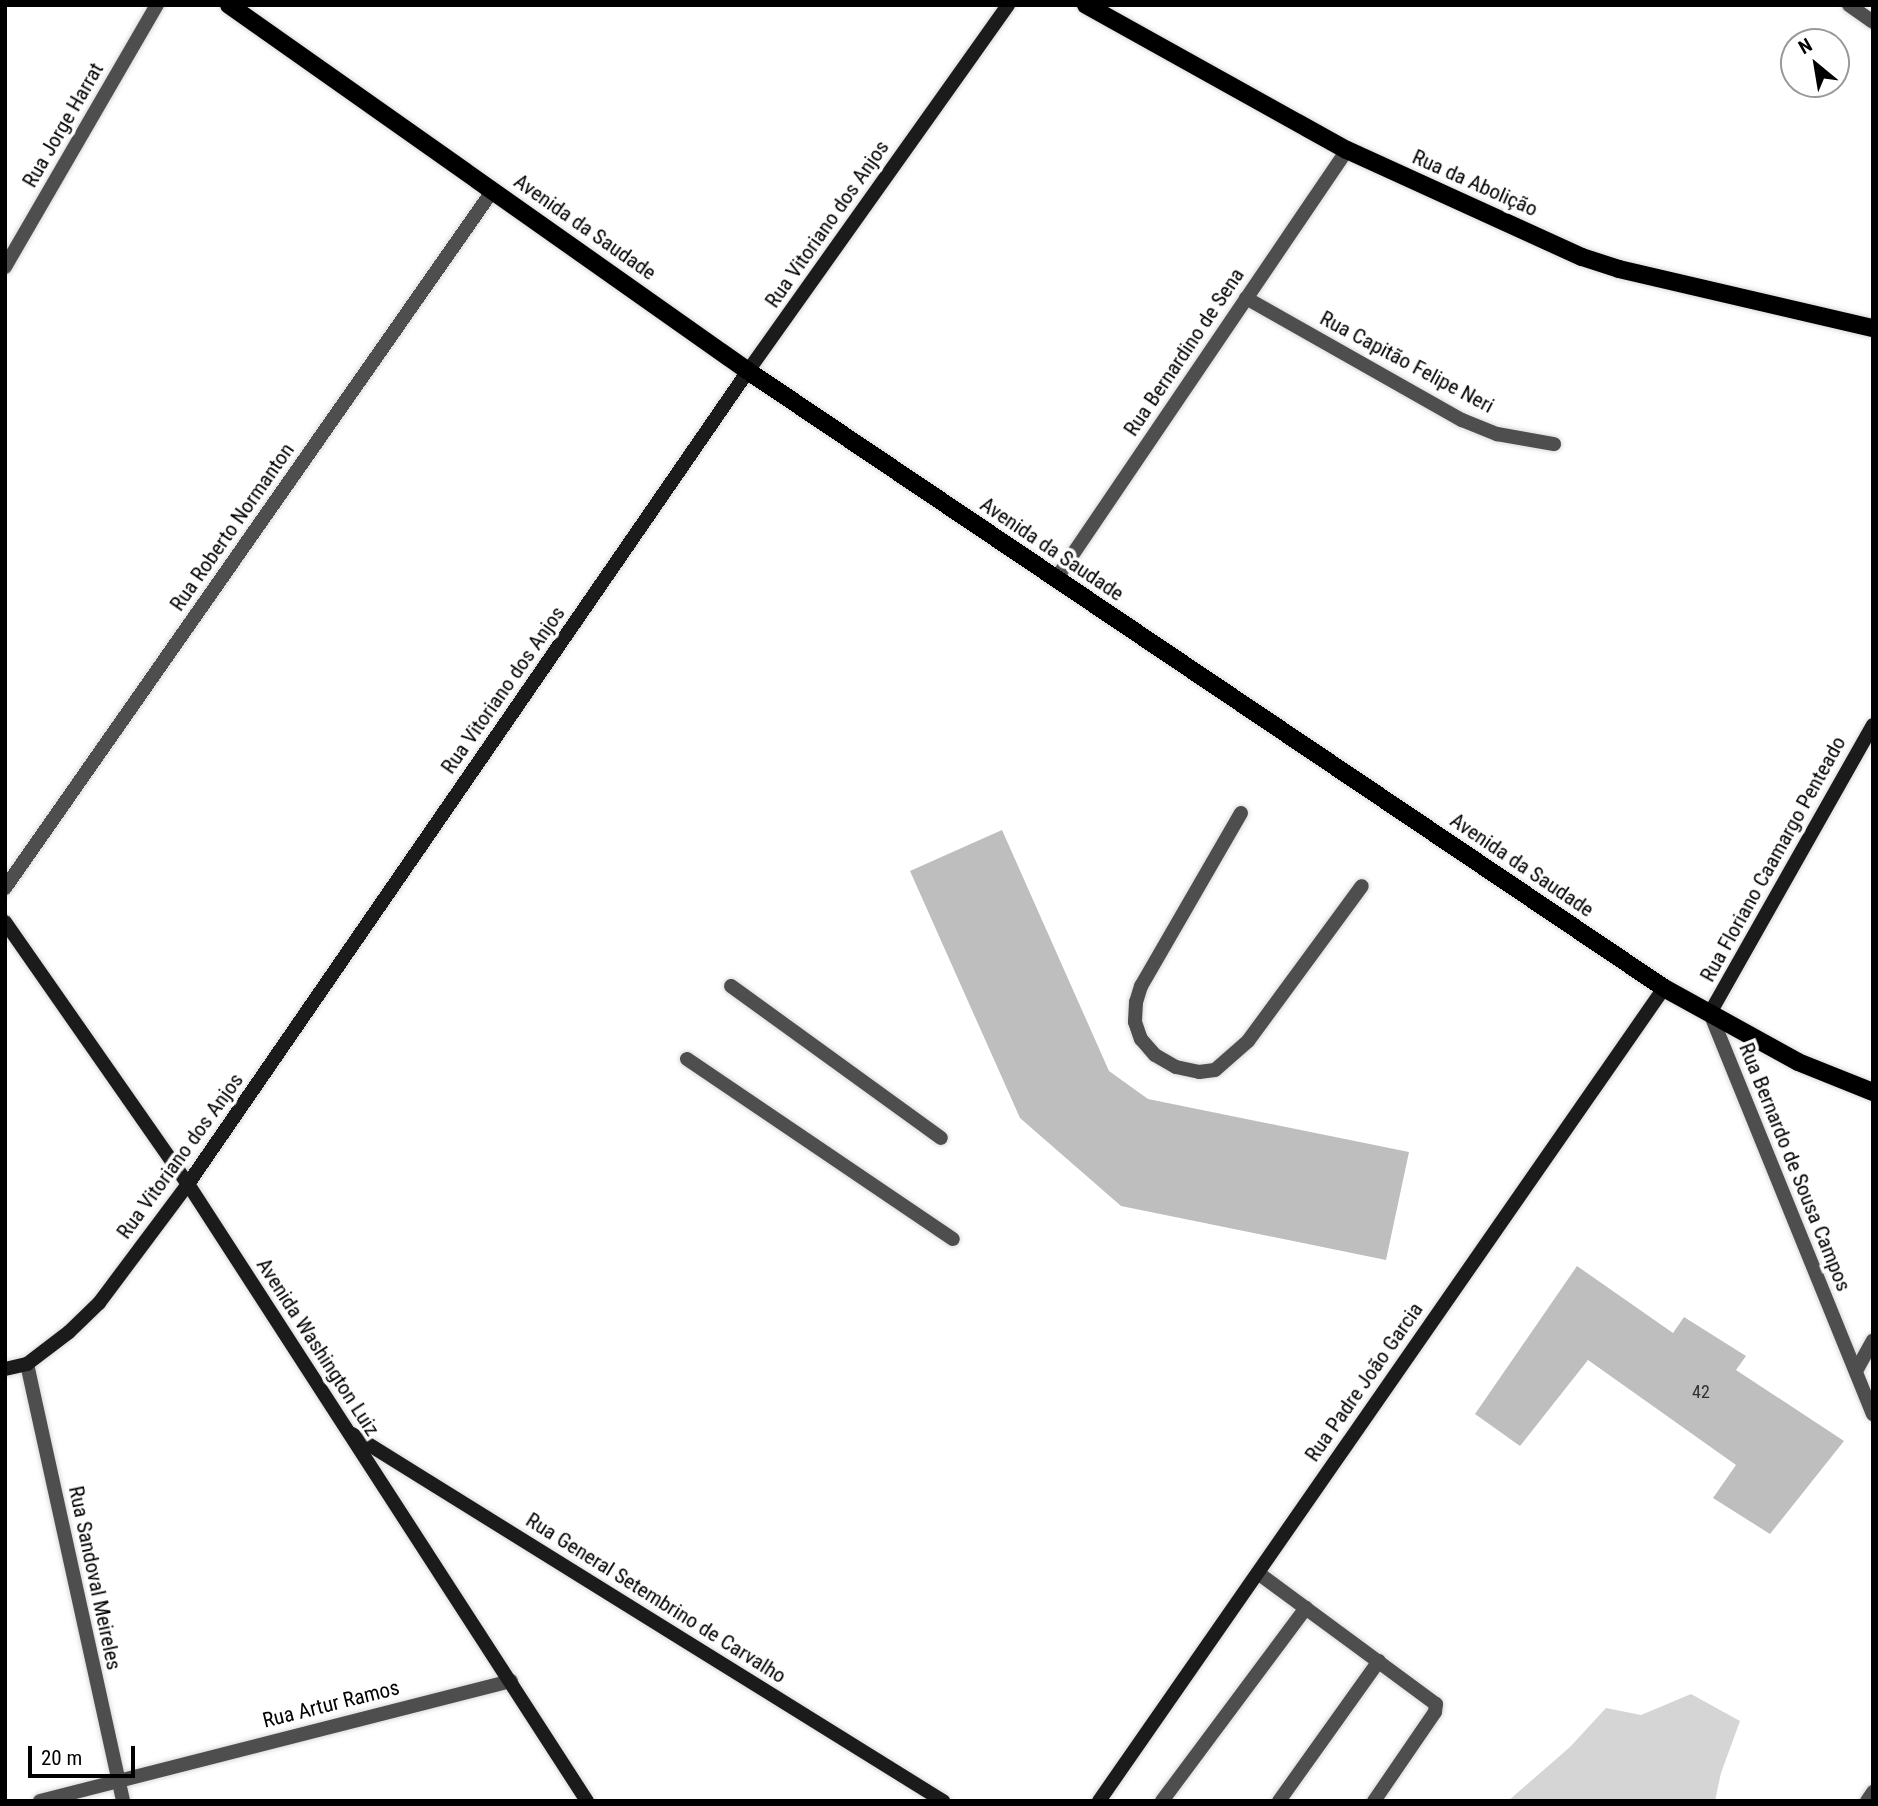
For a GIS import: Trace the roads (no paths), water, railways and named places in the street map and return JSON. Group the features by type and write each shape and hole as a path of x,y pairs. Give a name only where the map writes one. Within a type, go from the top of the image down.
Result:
{"main road":[{"name":"Avenida da Saudade","path":"229,5 748,371 1664,988 1798,1062 1873,1091"},
{"name":"Rua Vitoriano dos Anjos","path":"5,1369 27,1364 99,1303 188,1184 748,371 1008,5"},
{"name":"Rua da Abolição","path":"1086,5 1346,150 1582,257 1619,269 1873,328"},
{"name":"Rua Floriano Caamargo Penteado","path":"1710,1013 1873,725"},
{"name":"Avenida Washington Luiz","path":"5,922 188,1184 587,1801"},
{"name":"Rua Padre João Garcia","path":"1100,1801 1664,988"},
{"name":"Rua General Setembrino de Carvalho","path":"347,1431 943,1801"}],"street":[{"name":"Rua Jorge Harrat","path":"5,267 157,5"},
{"path":"1849,5 1873,22"},
{"name":"Rua Bernardino de Sena","path":"1056,579 1346,150"},
{"name":"Rua Roberto Normanton","path":"5,888 493,190"},
{"name":"Rua Capitão Felipe Neri","path":"1246,298 1462,420 1497,434 1555,444"},
{"path":"1241,813 1141,986 1136,1002 1135,1022 1141,1040 1156,1055 1176,1068 1199,1072 1215,1070 1240,1048 1362,886"},
{"path":"731,986 941,1138"},
{"name":"Rua Bernardo de Sousa Campos","path":"1710,1013 1873,1413"},
{"path":"687,1059 953,1239"},
{"path":"1856,1371 1873,1340"},
{"name":"Rua Sandoval Meireles","path":"27,1364 123,1801"},
{"path":"1258,1573 1436,1706 1374,1801"},
{"path":"1161,1801 1306,1608"},
{"path":"1279,1801 1379,1661"},
{"name":"Rua Artur Ramos","path":"40,1801 117,1779 511,1681"},
{"path":"1867,1801 1873,1791"}]}
